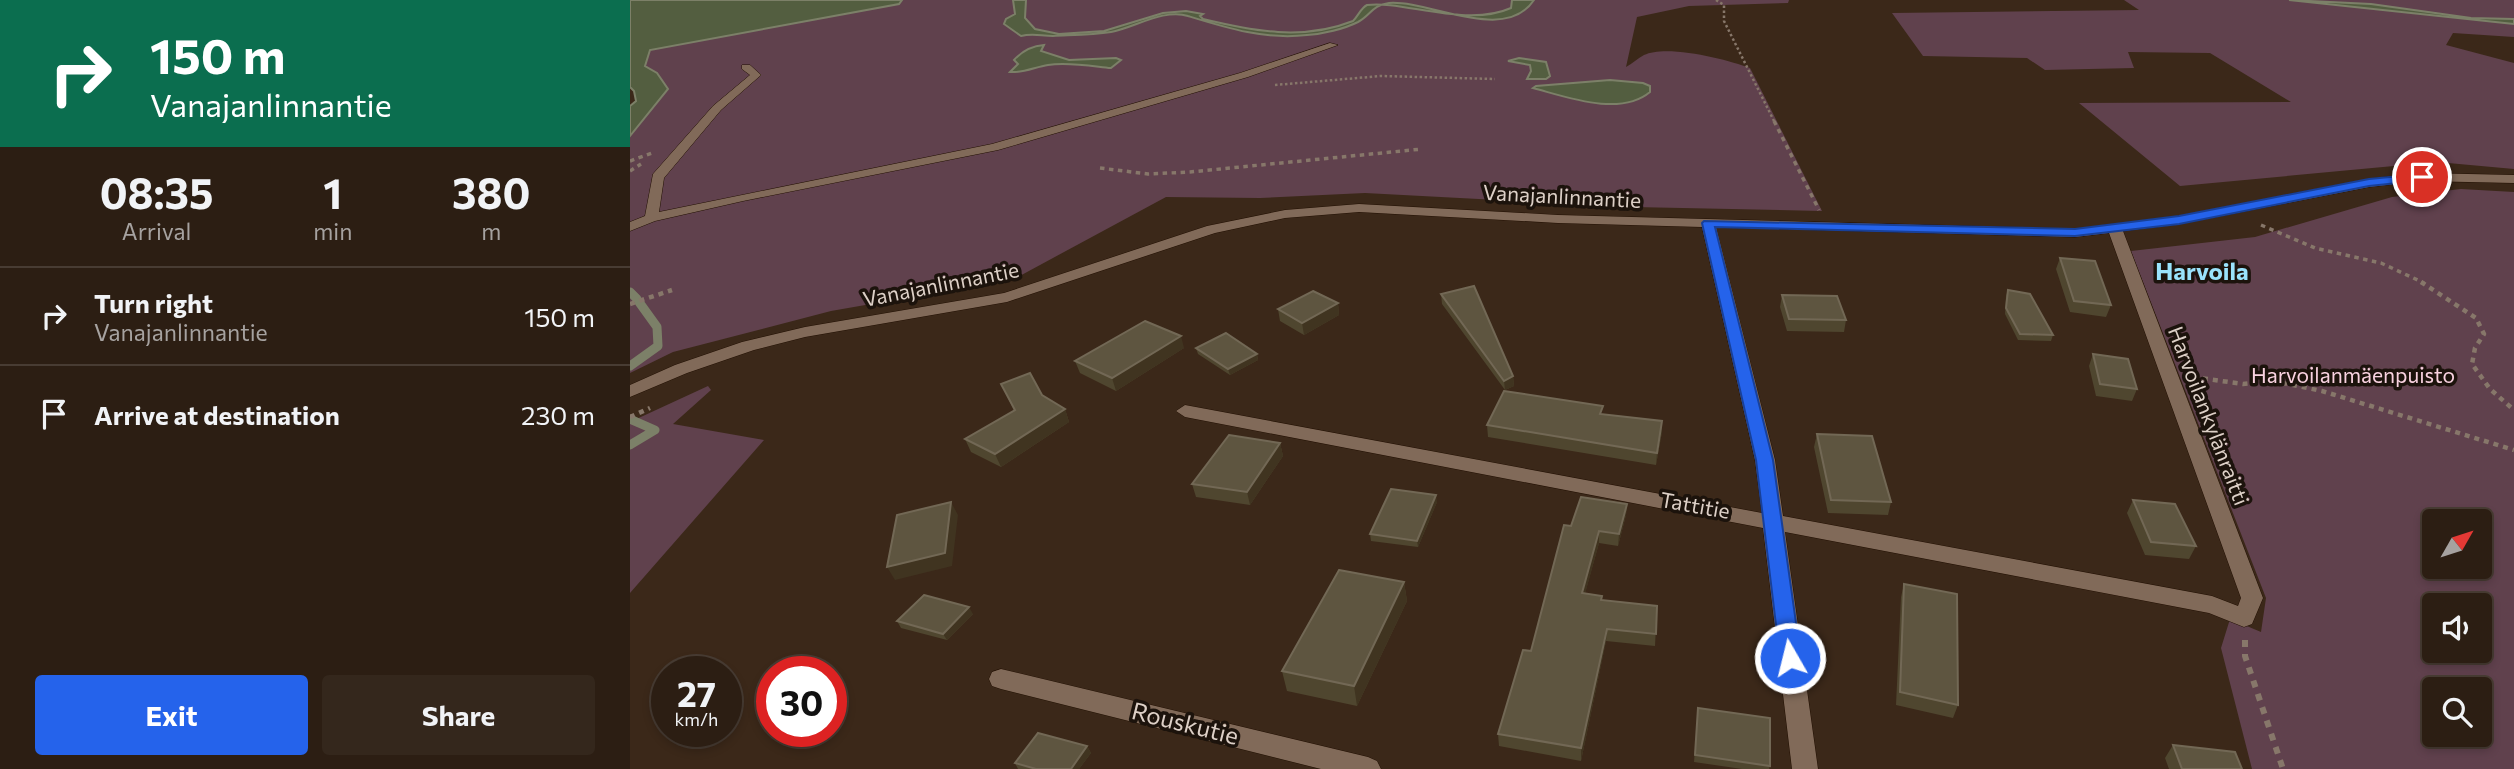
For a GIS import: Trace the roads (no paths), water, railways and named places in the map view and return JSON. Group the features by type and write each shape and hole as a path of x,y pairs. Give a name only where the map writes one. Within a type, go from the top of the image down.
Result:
{"street":[{"path":"630,227 652,218 994,147 1244,75 1333,45"},
{"path":"652,218 658,177 717,108 756,75 746,67"},
{"name":"Vanajanlinnantie","path":"630,392 681,369 748,346 832,327 1007,297 1087,272 1151,248 1254,219 1359,208 1558,219 2026,232 2115,229 2179,220 2369,183 2422,177 2514,179"},
{"path":"1708,223 1765,460 1805,769"},
{"name":"Harvoilankylänraitti","path":"2115,229 2252,598 2244,618"},
{"name":"Tattitie","path":"1185,411 2212,605 2244,618"},
{"name":"Rouskutie","path":"1001,679 1368,769"}],"waterway":[{"path":"630,292 637,299"},
{"path":"630,366 658,346 657,327 639,302"},
{"path":"630,419 655,430 630,445"}],"district":[{"name":"Harvoila","path":"2202,272"}],"park label":[{"name":"Harvoilanmäenpuisto","path":"2353,376"}]}
